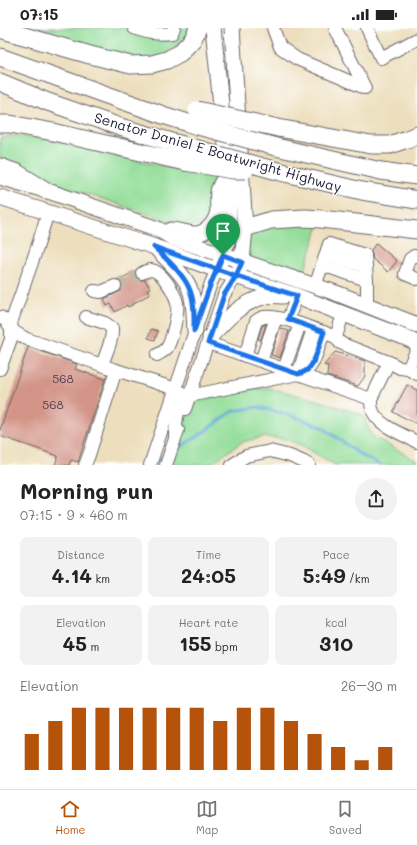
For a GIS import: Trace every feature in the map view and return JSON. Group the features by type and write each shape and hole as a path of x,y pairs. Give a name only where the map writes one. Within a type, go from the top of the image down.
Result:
{"highway":[{"path":"0,28 90,55 131,65 152,64 167,60 180,54 193,40 198,28"},
{"name":"Senator Daniel E Boatwright Highway","path":"0,57 163,115 198,118 276,147 381,171 417,176"},
{"name":"Senator Daniel E Boatwright Highway","path":"0,82 48,102 120,127 185,154 281,172 362,191 417,200"},
{"path":"198,118 278,128 371,145 390,145 407,140 417,135"},
{"path":"3,126 54,132 185,154"},
{"path":"0,167 17,173 45,190"},
{"path":"245,228 271,220 304,218 417,230"}],"main road":[{"path":"213,28 228,171 229,222 227,243 217,270"},
{"path":"232,28 245,228 242,262 236,276"},
{"path":"158,229 176,230 194,234 200,233 208,228 214,222 217,214 218,191 228,171"},
{"path":"0,177 45,190 158,229 173,238 367,305 417,325"},
{"path":"0,197 154,247 217,270 297,296 417,343"},
{"path":"154,247 182,275 190,288 194,307 194,331"},
{"path":"209,340 233,312 249,302 269,295 297,296"}],"street":[{"path":"134,28 150,33 160,34 172,34 174,28"},
{"path":"273,28 280,47 297,59 365,88 335,28"},
{"path":"367,28 381,58 417,39"},
{"path":"0,369 11,339 10,327 12,320 48,212"},
{"path":"315,287 329,244 365,255 367,305"},
{"path":"417,256 410,259 405,274 417,280"},
{"path":"324,260 367,280"},
{"path":"142,272 151,270 161,276 170,286 177,303 177,315 167,348 157,355"},
{"path":"151,462 194,331 217,270"},
{"path":"166,465 224,295 236,276"},
{"path":"94,291 101,292 115,286"},
{"path":"261,361 282,318 297,296"},
{"path":"336,337 343,314"},
{"path":"86,317 105,323 112,328 111,339 102,365"},
{"path":"244,356 256,321 265,317 282,318 336,337 340,343 389,362 400,368 413,371 417,349"},
{"path":"0,318 6,319 10,327 15,332 27,339 180,391 182,396 178,407 175,437"},
{"path":"284,369 300,324"},
{"path":"188,400 298,374 308,370 314,361 318,331"},
{"path":"209,340 244,356 371,399"},
{"path":"389,362 371,399 372,409 376,418 382,424 417,442"},
{"path":"85,465 116,370"},
{"path":"232,465 246,456 270,451 290,456 308,465"}],"green space":[{"path":"0,28 198,28 152,64"},
{"path":"9,136 47,139 167,167 213,174 213,194 210,212 207,219 201,224 193,226 181,225 44,180 0,161 0,139"},
{"path":"321,219 301,282 242,262 245,228"},
{"path":"269,388 314,399 363,415 372,436 417,461 417,465 335,465 303,446 286,439 263,437 242,442 209,465 166,465 187,403 244,389"}],"building":[{"path":"376,243 397,261 388,272 373,259 371,250"},
{"path":"135,271 135,276 138,279 145,280 150,288 147,290 150,294 134,304 128,307 127,305 115,312 111,304 107,306 104,299 121,291 122,283 119,280"},
{"path":"266,324 261,340 258,339 262,326"},
{"path":"280,328 289,331 280,358 271,355"},
{"path":"151,329 158,331 155,340 148,338"},
{"path":"28,347 77,364 75,369 105,379 78,462 71,460 69,465 55,465 58,456 0,436 0,430"},
{"path":"335,352 365,361 365,376 358,386 327,376 328,366 324,365"},
{"path":"407,385 417,390 417,424 393,412"}],"waterway":[{"path":"175,450 198,436 233,411 258,407 290,415 322,427 362,456 380,465"},
{"path":"155,462 165,456"}],"tunnel":[{"path":"115,286 142,273"}],"route":[{"path":"223,255 217,270 211,283 194,331 194,307 190,288 182,275 154,247 217,270 236,276 250,281 297,296 288,319 324,332 314,361 308,370 298,374 208,343 224,295 236,276 242,262 223,255"}]}
